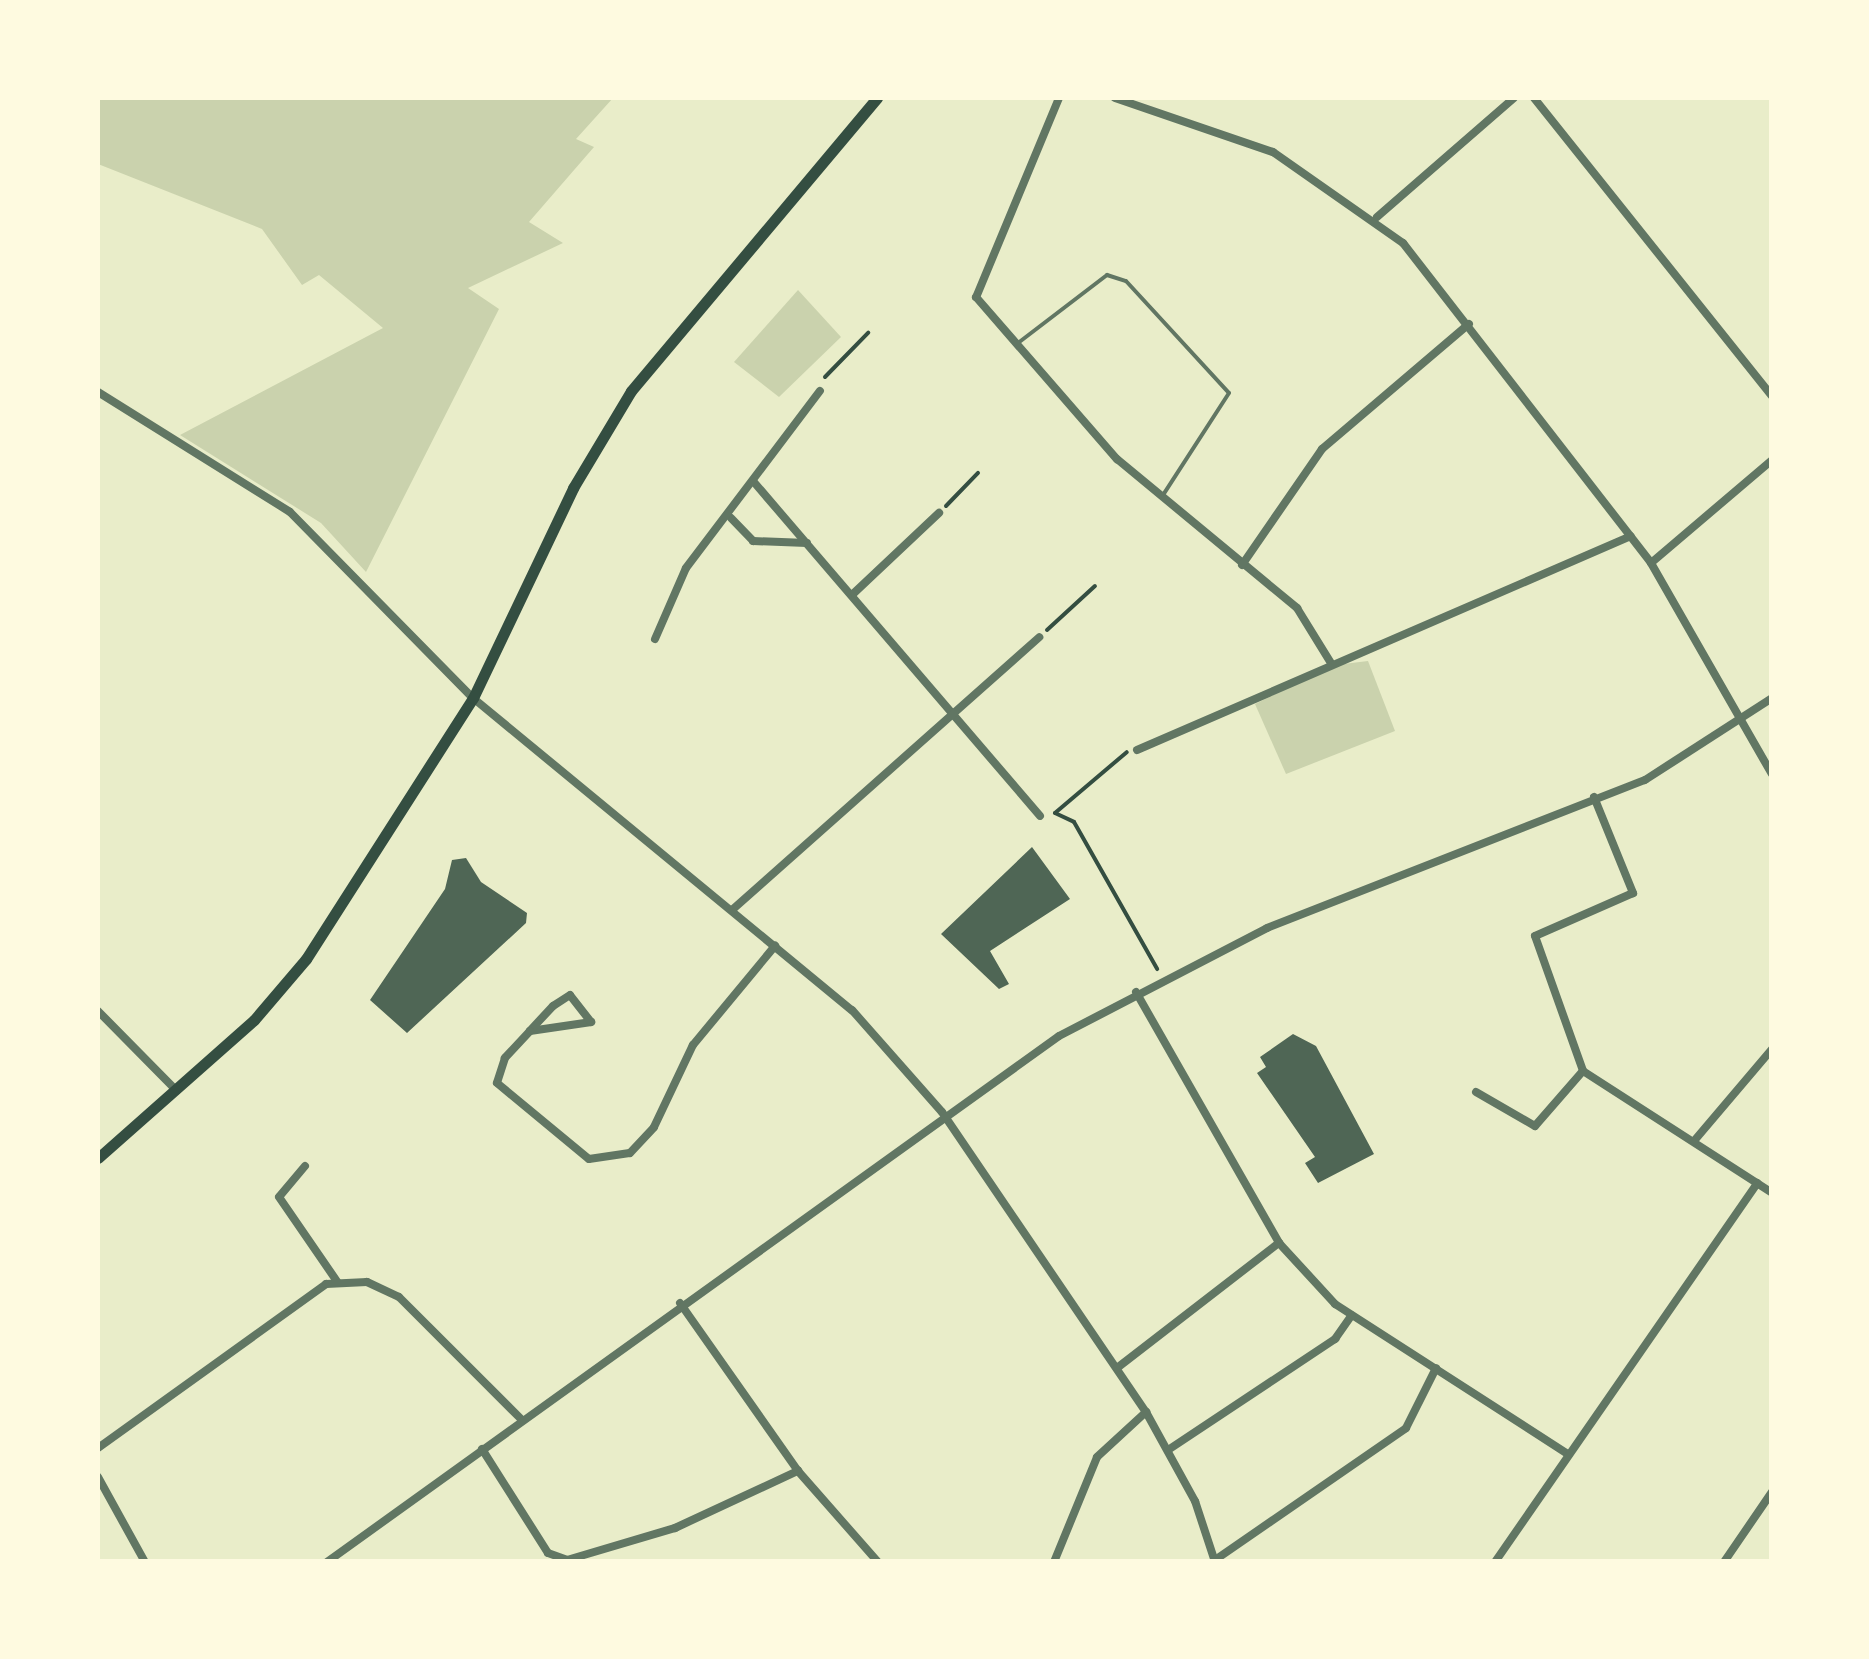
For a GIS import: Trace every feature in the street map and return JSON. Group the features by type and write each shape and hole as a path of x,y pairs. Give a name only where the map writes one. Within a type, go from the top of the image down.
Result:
{"main road":[{"path":"98,1158 178,1091 306,959 473,698 573,488 631,391 877,98"}],"street":[{"path":"1059,98 976,297 1160,499 1297,608 1331,663"},
{"path":"1115,98 1273,152 1377,217 1469,324 1632,536 1772,774"},
{"path":"1377,217 1514,98"},
{"path":"1534,98 1772,396"},
{"path":"1242,565 1322,449 1469,324"},
{"path":"655,638 686,568 731,518 753,481 820,391"},
{"path":"98,392 290,512 473,698 852,1010 942,1112 1146,1412 1168,1450 1215,1561 1406,1428 1436,1368"},
{"path":"1651,563 1772,460"},
{"path":"753,481 854,593 1040,816"},
{"path":"854,593 938,512"},
{"path":"731,518 753,541 807,542"},
{"path":"1137,750 1632,536"},
{"path":"732,910 958,717 1039,637"},
{"path":"327,1562 942,1112 1136,992 1672,766 1772,698"},
{"path":"1594,797 1634,893 1535,936 1583,1071 1772,1192"},
{"path":"530,1031 591,1022 570,995 530,1031 497,1082 588,1159 630,1152 654,1127 693,1045 775,946"},
{"path":"1136,992 1279,1243 1352,1315 1568,1454"},
{"path":"98,1011 178,1091"},
{"path":"1694,1142 1772,1049"},
{"path":"1476,1092 1535,1126 1583,1071"},
{"path":"305,1166 278,1198 338,1283"},
{"path":"1495,1562 1757,1183"},
{"path":"1116,1368 1279,1243"},
{"path":"98,1448 292,1305 338,1283 367,1282 399,1297 522,1420"},
{"path":"680,1304 798,1472 878,1562"},
{"path":"1168,1450 1335,1340 1352,1315"},
{"path":"1054,1562 1097,1456 1146,1412"},
{"path":"482,1449 548,1552 567,1560 675,1528 798,1472"},
{"path":"98,1478 145,1562"},
{"path":"1724,1562 1772,1492"}],"lane":[{"path":"1017,343 1108,275 1126,282 1229,392 1160,499"}],"path":[{"path":"820,391 868,333"},
{"path":"938,512 978,473"},
{"path":"1039,637 1095,586"},
{"path":"1040,816 1055,813 1118,754 1137,750"},
{"path":"1055,813 1074,822 1162,978"}],"green space":[{"path":"98,98 613,98 576,139 594,147 529,222 563,243 468,288 499,309 366,572 321,523 180,435 383,328 319,275 302,285 262,229 98,164"},
{"path":"798,290 841,337 779,397 734,362"},
{"path":"1368,661 1395,731 1286,774 1255,704 1335,665"}],"building":[{"path":"1032,847 1070,899 990,951 1009,984 999,989 941,934"},
{"path":"466,858 481,882 527,913 526,923 407,1033 370,1000 445,889 452,860"},
{"path":"1293,1034 1316,1046 1374,1154 1318,1183 1305,1163 1315,1157 1257,1073 1266,1067 1260,1057"}]}
